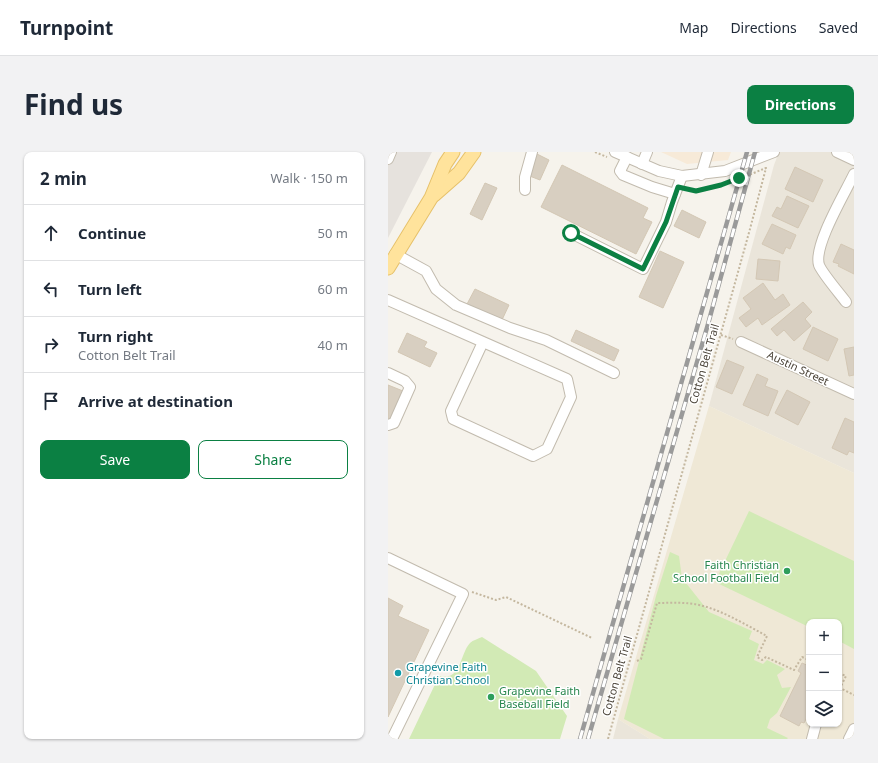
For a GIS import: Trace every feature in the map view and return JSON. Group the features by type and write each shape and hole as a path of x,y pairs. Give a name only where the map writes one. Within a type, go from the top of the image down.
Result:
{"main road":[{"path":"388,268 431,198 445,164 454,152"},
{"path":"431,198 459,173 474,152"}],"street":[{"path":"388,159 391,152"},
{"path":"525,190 525,176 532,152"},
{"path":"615,152 625,161 642,164 659,171 682,176 725,172 774,152"},
{"path":"642,164 647,152"},
{"path":"701,175 708,152"},
{"path":"837,152 854,160"},
{"path":"625,161 620,171 623,175 652,188 676,191"},
{"path":"846,302 820,266 818,259 821,242 854,174"},
{"path":"571,233 643,269 666,222 682,176"},
{"path":"396,254 426,271 436,289 456,305 510,328 546,340 614,373"},
{"path":"388,300 567,379 572,397 547,449 533,456 453,419 451,410 483,342"},
{"name":"Austin Street","path":"741,342 854,394"},
{"path":"388,373 405,381 410,387 394,422 388,425"},
{"path":"388,558 463,594 392,739"},
{"path":"812,739 815,727"},
{"path":"849,739 854,729"}],"path":[{"path":"595,152 625,161"},
{"name":"Cotton Belt Trail","path":"608,739 766,168 721,185 696,191 676,191"},
{"path":"463,594 470,591 496,600 506,597 592,638"},
{"path":"637,660 641,660 657,603 676,602 695,604 715,610 767,636 757,657 762,660 766,657 794,670 802,657 806,659"},
{"path":"842,674 846,676 842,684"},
{"path":"842,689 854,695"}],"shaded area":[{"path":"388,152 432,152 388,238"},
{"path":"661,152 731,152 728,160 687,164"},
{"path":"779,152 854,152 854,473 709,406 774,165"},
{"path":"709,406 854,473 854,739 650,739 618,719"},
{"path":"618,719 650,739 613,739"}],"green space":[{"name":"Faith Christian School Football Field","path":"749,511 854,561 854,649 842,643 842,619 806,619 806,626 715,582"},
{"path":"670,552 679,556 682,578 709,612 752,631 749,639 759,644 754,660 763,664 767,660 785,669 777,675 782,688 791,687 777,713 770,719 767,728 788,738 787,739 664,739 624,719 656,596"},
{"name":"Grapevine Faith Baseball Field","path":"482,637 536,671 567,716 560,739 409,739 439,676 446,677 452,675 459,666 466,648 474,640"}],"building":[{"path":"537,154 549,160 540,180 527,175"},
{"path":"562,165 648,208 643,218 652,222 636,254 541,207"},
{"path":"795,167 823,180 813,202 785,189"},
{"path":"485,183 497,188 482,220 470,214"},
{"path":"787,196 809,206 798,228 772,216 777,207 781,209"},
{"path":"682,210 706,222 699,238 674,226"},
{"path":"772,224 796,235 790,249 786,247 783,254 762,244"},
{"path":"841,244 854,250 854,274 838,266 839,264 833,262"},
{"path":"660,251 684,262 663,308 639,297"},
{"path":"758,259 780,261 778,281 756,279"},
{"path":"763,283 775,300 783,294 790,305 762,325 758,318 746,327 739,318 751,309 743,298"},
{"path":"475,289 509,305 501,322 466,306"},
{"path":"803,302 812,312 805,319 811,326 794,341 784,330 777,336 771,329"},
{"path":"813,327 838,339 828,361 803,349"},
{"path":"576,330 619,350 614,361 571,341"},
{"path":"407,333 427,342 424,347 437,353 430,367 398,352"},
{"path":"854,347 854,375 849,376 844,349"},
{"path":"727,360 744,367 732,394 716,387"},
{"path":"757,374 768,379 765,386 778,391 768,416 743,405"},
{"path":"388,385 403,391 390,422 388,421"},
{"path":"787,390 810,402 798,425 775,413"},
{"path":"845,418 854,422 854,453 849,451 847,455 832,448"},
{"name":"Grapevine Faith Christian School","path":"388,598 403,606 398,616 429,630 388,717"},
{"path":"802,663 806,665 806,719 804,723 801,722 799,726 780,716 801,673 798,671"}],"railway":[{"path":"580,739 747,152"},
{"path":"588,739 708,324 755,152"}],"place":[{"name":"Faith Christian School Football Field","path":"787,571"},
{"name":"Grapevine Faith Christian School","path":"398,673"},
{"name":"Grapevine Faith Baseball Field","path":"491,697"}],"route":[{"path":"571,233 643,269 666,222 678,187 696,191 721,185 739,178"}]}
